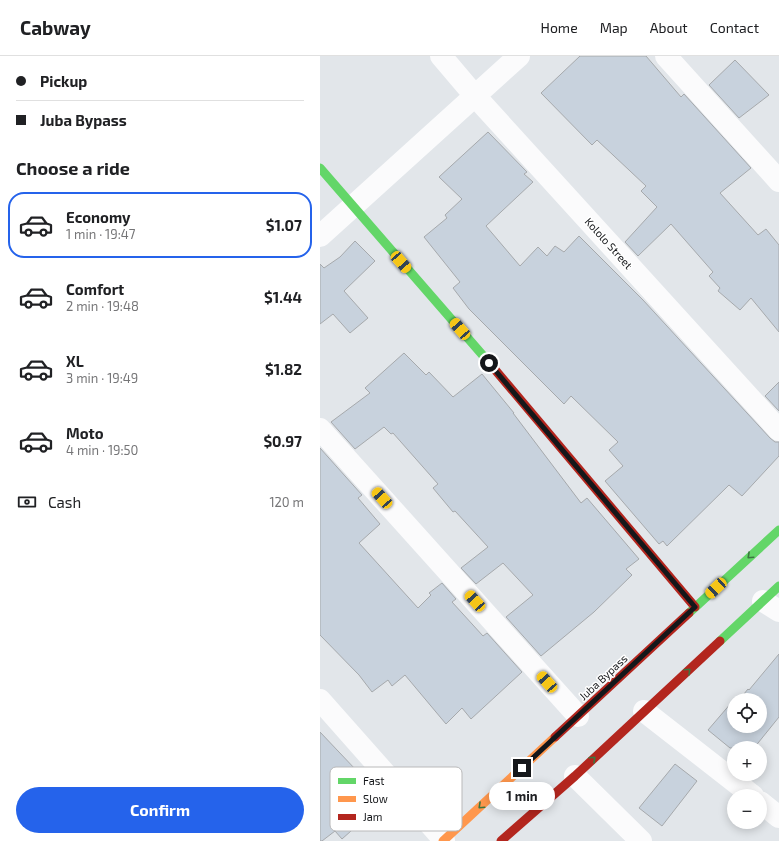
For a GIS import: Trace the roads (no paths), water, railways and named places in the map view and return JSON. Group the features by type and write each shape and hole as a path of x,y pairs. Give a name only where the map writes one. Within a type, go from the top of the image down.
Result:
{"main road":[{"path":"320,168 479,351 695,607"},
{"name":"Juba Bypass","path":"462,824 779,530"},
{"path":"501,841 575,776 644,711 774,599"},
{"name":"Juba Bypass","path":"444,841 455,831"}],"street":[{"name":"Kololo Street","path":"441,56 475,96 779,430"},
{"path":"320,236 519,56"},
{"path":"666,56 779,181"},
{"path":"320,429 578,716"},
{"path":"320,700 379,767"},
{"path":"644,711 744,789"},
{"path":"575,776 641,841"},
{"path":"767,808 779,817"},
{"path":"435,831 444,841"}]}
